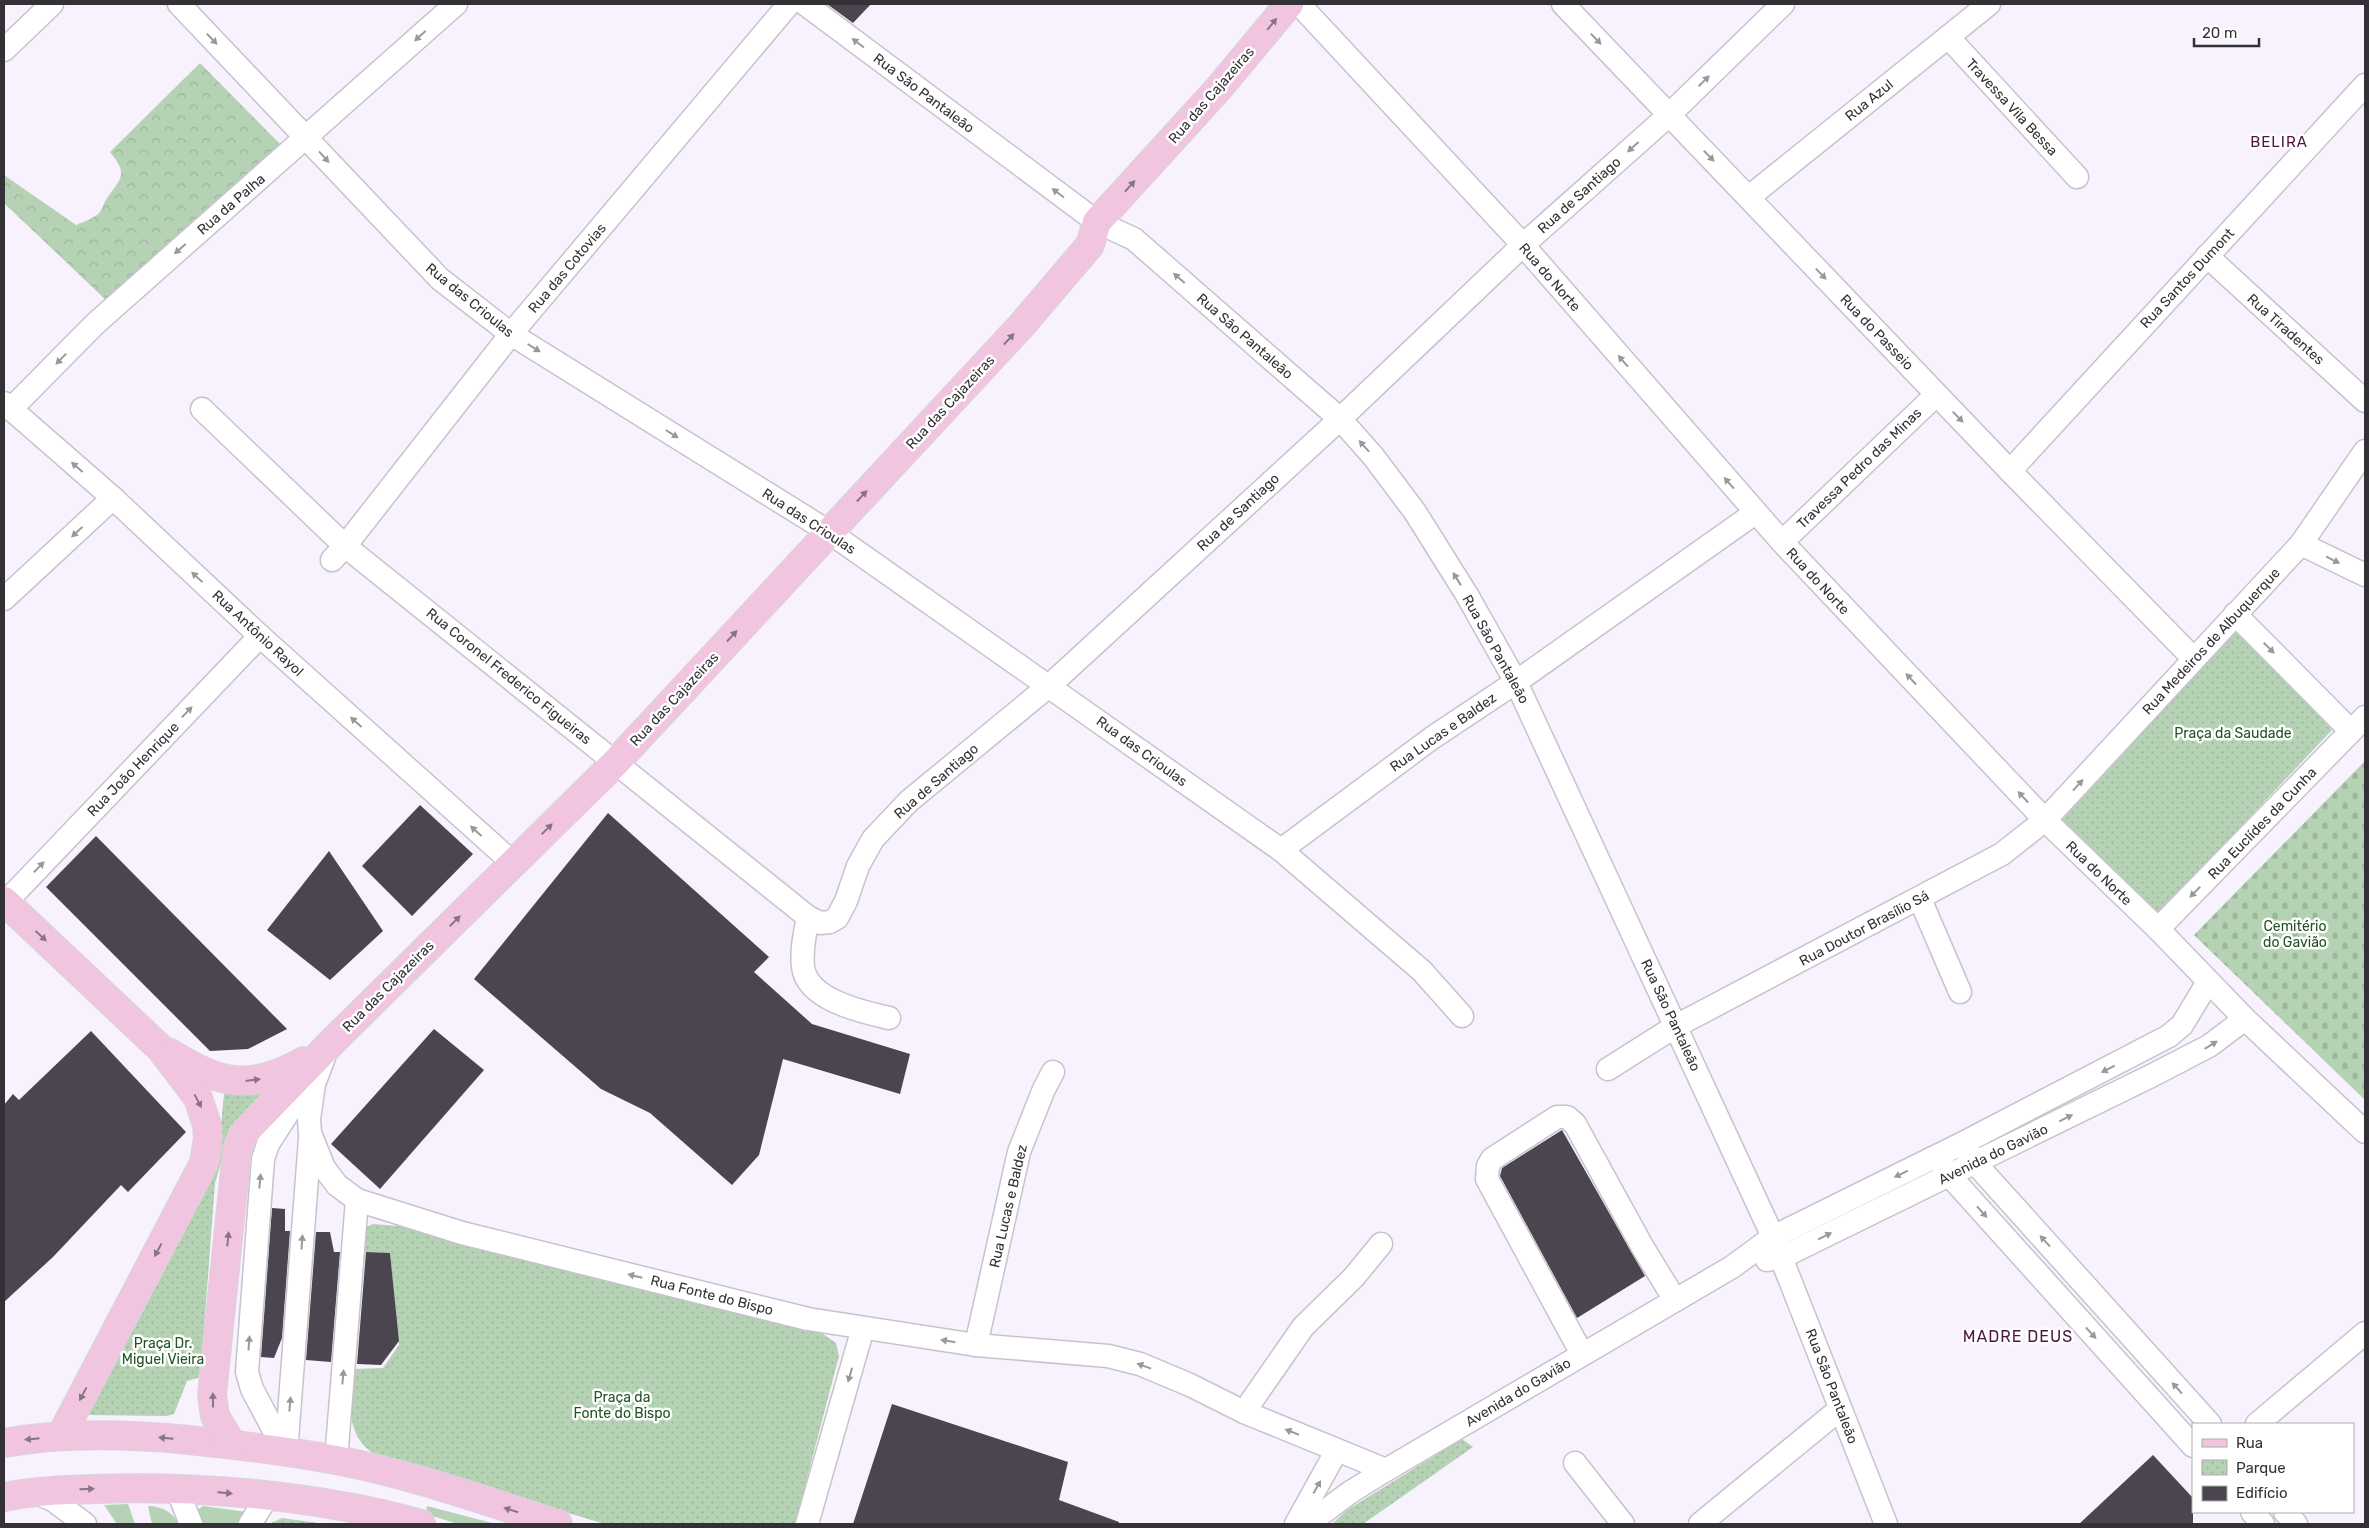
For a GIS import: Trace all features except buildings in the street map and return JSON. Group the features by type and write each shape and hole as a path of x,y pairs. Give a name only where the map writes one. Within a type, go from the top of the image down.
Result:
{"main road":[{"name":"Rua das Cajazeiras","path":"232,1444 215,1416 212,1395 237,1150 248,1128 616,762 1021,326 1090,245 1097,222 1219,88 1289,4"},
{"path":"5,902 160,1048 186,1082 203,1110 207,1125 207,1151 204,1163 61,1436"},
{"path":"160,1048 188,1065 221,1079 248,1081 270,1077 292,1068 332,1044"},
{"path":"4,1443 61,1436 140,1435 232,1444 336,1460 422,1482 558,1524"},
{"path":"4,1497 32,1492 139,1488 177,1489 268,1496 327,1505 421,1524"}],"street":[{"path":"4,50 52,4"},
{"name":"Rua das Crioulas","path":"179,4 307,138 385,224 440,279 511,334 829,532 1050,685 1281,850 1422,972 1462,1016"},
{"name":"Rua da Palha","path":"8,406 95,324 456,4"},
{"name":"Rua das Cotovias","path":"339,553 511,334 789,4"},
{"name":"Rua São Pantaleão","path":"805,4 1097,222 1134,239 1340,419 1373,456 1415,512 1468,595 1516,682 1778,1247 1886,1524"},
{"name":"Rua do Norte","path":"1299,4 1523,245 1782,542 2045,820 2158,929 2245,1019 2365,1132"},
{"name":"Rua do Passeio","path":"1563,4 2010,471 2193,658"},
{"name":"Rua de Santiago","path":"830,922 837,918 846,901 858,866 873,839 909,800 1050,685 1340,419 1523,245 1669,115 1783,4"},
{"name":"Rua Azul","path":"1749,197 1990,4"},
{"name":"Travessa Vila Bessa","path":"1948,37 2077,177"},
{"name":"Rua Santos Dumont","path":"2010,471 2365,85"},
{"name":"Rua Tiradentes","path":"2207,256 2365,401"},
{"name":"Travessa Pedro das Minas","path":"1782,542 1936,394"},
{"name":"Rua Antônio Rayol","path":"8,406 113,498 260,636 513,863"},
{"name":"Rua Coronel Frederico Figueiras","path":"202,409 339,553 616,762 808,917 820,923 830,922"},
{"name":"Rua Medeiros de Albuquerque","path":"2045,820 2193,658 2301,544 2365,451"},
{"path":"4,600 113,498"},
{"name":"Rua Lucas e Baldez","path":"1281,850 1432,738 1516,682 1755,513"},
{"path":"2301,544 2365,575"},
{"path":"2235,614 2358,724"},
{"name":"Rua João Henrique","path":"5,902 260,636"},
{"name":"Rua Euclídes da Cunha","path":"2158,929 2358,724"},
{"name":"Rua Doutor Brasílio Sá","path":"1676,1026 1920,899 2002,854 2045,820"},
{"path":"1920,899 1960,992"},
{"path":"808,917 802,945 803,969 811,983 826,996 854,1010 889,1018"},
{"name":"Avenida do Gavião","path":"1778,1247 1938,1156 2170,1036 2182,1025 2208,982"},
{"name":"Avenida do Gavião","path":"1308,1524 1349,1492 1732,1267 1950,1176 2209,1046 2245,1019"},
{"path":"1608,1068 1676,1026"},
{"path":"286,1453 252,1389 247,1372 260,1176 268,1144 332,1044"},
{"name":"Rua Fonte do Bispo","path":"332,1044 311,1100 310,1133 324,1168 337,1185 357,1200 462,1233 808,1319 976,1345 1108,1356 1132,1362 1190,1385 1244,1412 1386,1470"},
{"path":"2138,1054 2150,1076"},
{"name":"Rua Lucas e Baldez","path":"976,1345 1019,1152 1044,1089 1053,1072"},
{"path":"1582,1354 1487,1179 1488,1166 1492,1159 1557,1117 1567,1118 1575,1124 1642,1246 1675,1300"},
{"path":"286,1453 310,1133"},
{"path":"1963,1143 1975,1163 2209,1423"},
{"path":"1938,1156 1950,1176 2192,1445"},
{"path":"336,1460 357,1200"},
{"path":"1244,1412 1303,1327 1354,1277 1381,1244"},
{"path":"2046,1283 2066,1265"},
{"path":"807,1524 863,1328"},
{"path":"2258,1423 2365,1333"},
{"path":"2129,1374 2150,1356"},
{"path":"1700,1524 1840,1409"},
{"path":"1296,1524 1337,1450"},
{"path":"1575,1463 1623,1524"},
{"path":"177,1489 191,1524"},
{"path":"32,1492 54,1500 85,1524"},
{"path":"250,1524 268,1496"},
{"path":"2253,1513 2263,1524"},
{"path":"2286,1513 2296,1524"}],"green space":[{"path":"200,63 281,145 107,301 4,203 4,175 76,225 92,218 100,212 121,175 116,159 110,152"},
{"name":"Praça da Saudade","path":"2235,626 2332,730 2159,913 2058,822"},
{"name":"Cemitério do Gavião","path":"2365,761 2365,1100 2194,935"},
{"name":"Praça Dr. Miguel Vieira","path":"271,1093 223,1156 215,1183 201,1369 198,1378 187,1381 174,1414 167,1416 86,1415 220,1136 224,1094"},
{"name":"Praça da Fonte do Bispo","path":"373,1224 398,1226 823,1334 836,1343 839,1356 795,1524 605,1524 399,1463 380,1457 370,1451 356,1434 353,1424 351,1402 353,1369 383,1368 399,1345 390,1253 362,1252 366,1227"},
{"path":"1462,1439 1473,1447 1363,1524 1332,1524 1347,1510"},
{"path":"128,1504 135,1524 117,1524 104,1505"},
{"path":"148,1506 166,1510 179,1524 152,1524"},
{"path":"203,1506 247,1512 241,1524 203,1524 196,1511"},
{"path":"427,1506 496,1524 458,1524 426,1514"},
{"path":"282,1518 326,1524 269,1524"}],"district":[{"name":"BELIRA","path":"2279,142"},
{"name":"MADRE DEUS","path":"2018,1336"}]}
